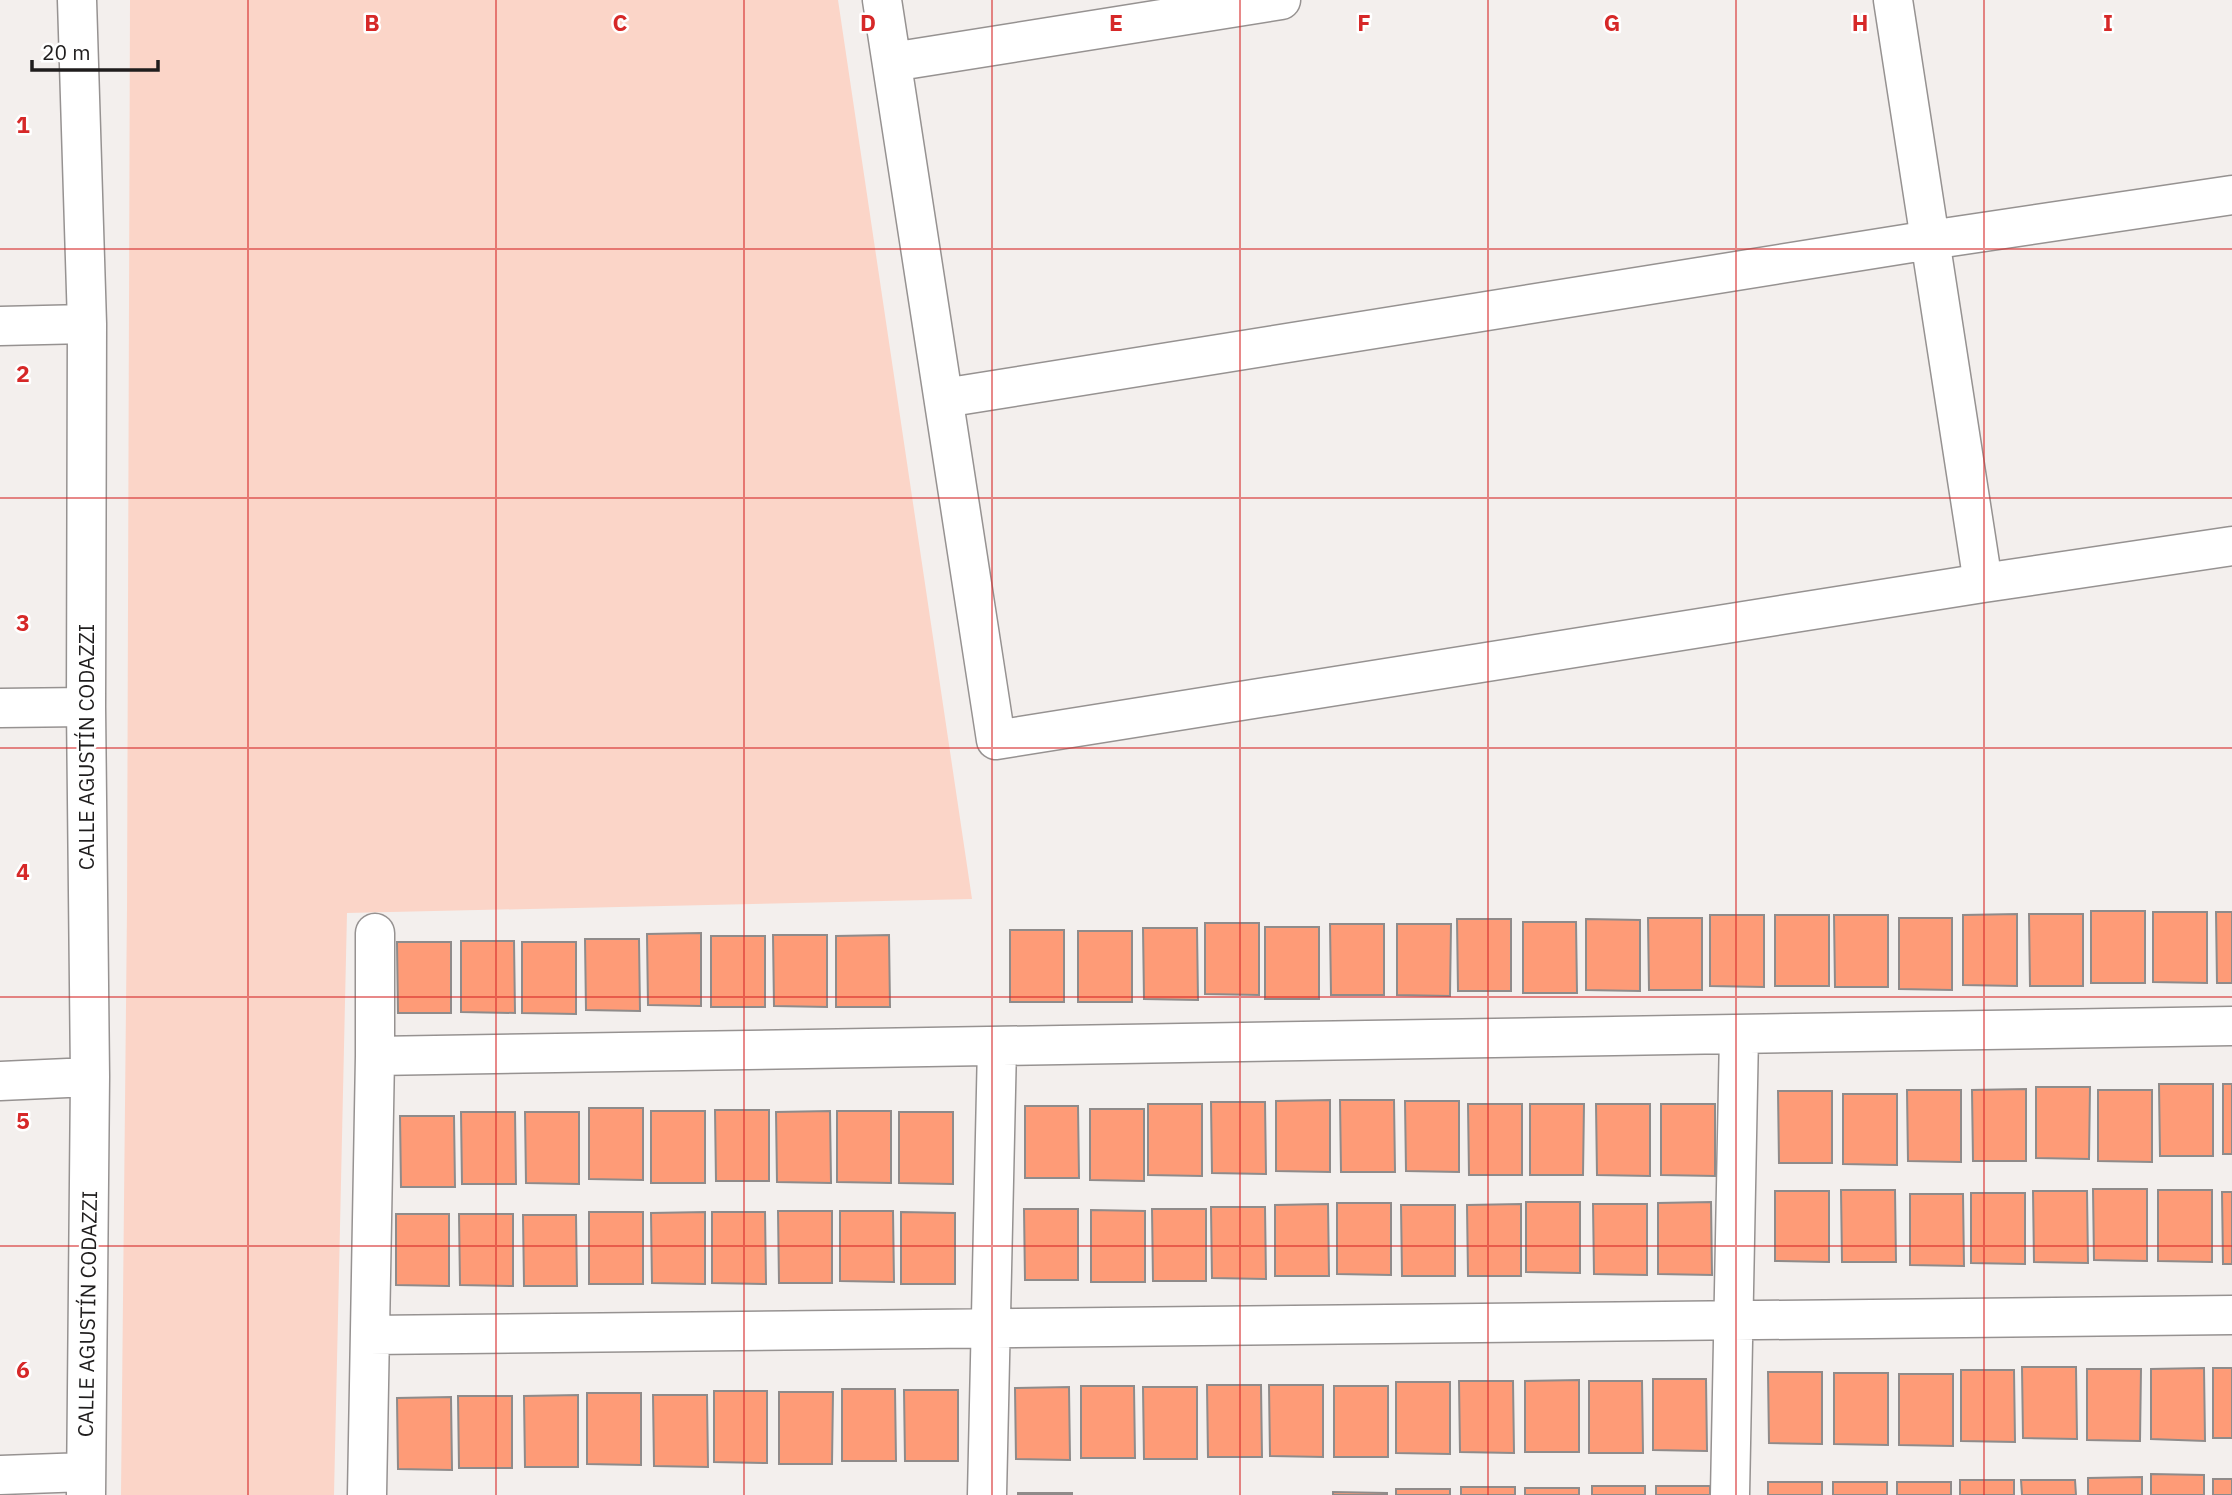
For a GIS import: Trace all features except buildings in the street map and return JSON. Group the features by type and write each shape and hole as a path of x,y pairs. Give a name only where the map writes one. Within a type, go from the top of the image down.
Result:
{"street":[{"name":"CALLE AGUSTÍN CODAZZI","path":"77,0 87,324 86,708 90,1077 86,1484"},
{"path":"882,0 996,740 2232,546"},
{"path":"891,62 1281,0"},
{"path":"1893,0 1983,583"},
{"path":"944,398 1930,240 2232,195"},
{"path":"0,326 87,324"},
{"path":"0,708 86,708"},
{"path":"367,1495 376,1056 375,933"},
{"path":"376,1056 2232,1026"},
{"path":"1730,1495 1739,1034"},
{"path":"987,1495 997,1046"},
{"path":"0,1081 90,1077"},
{"path":"370,1335 2232,1315"},
{"path":"0,1475 86,1484"}],"shaded area":[{"path":"130,0 838,0 972,899 347,913 334,1495 121,1495 127,909"}]}
